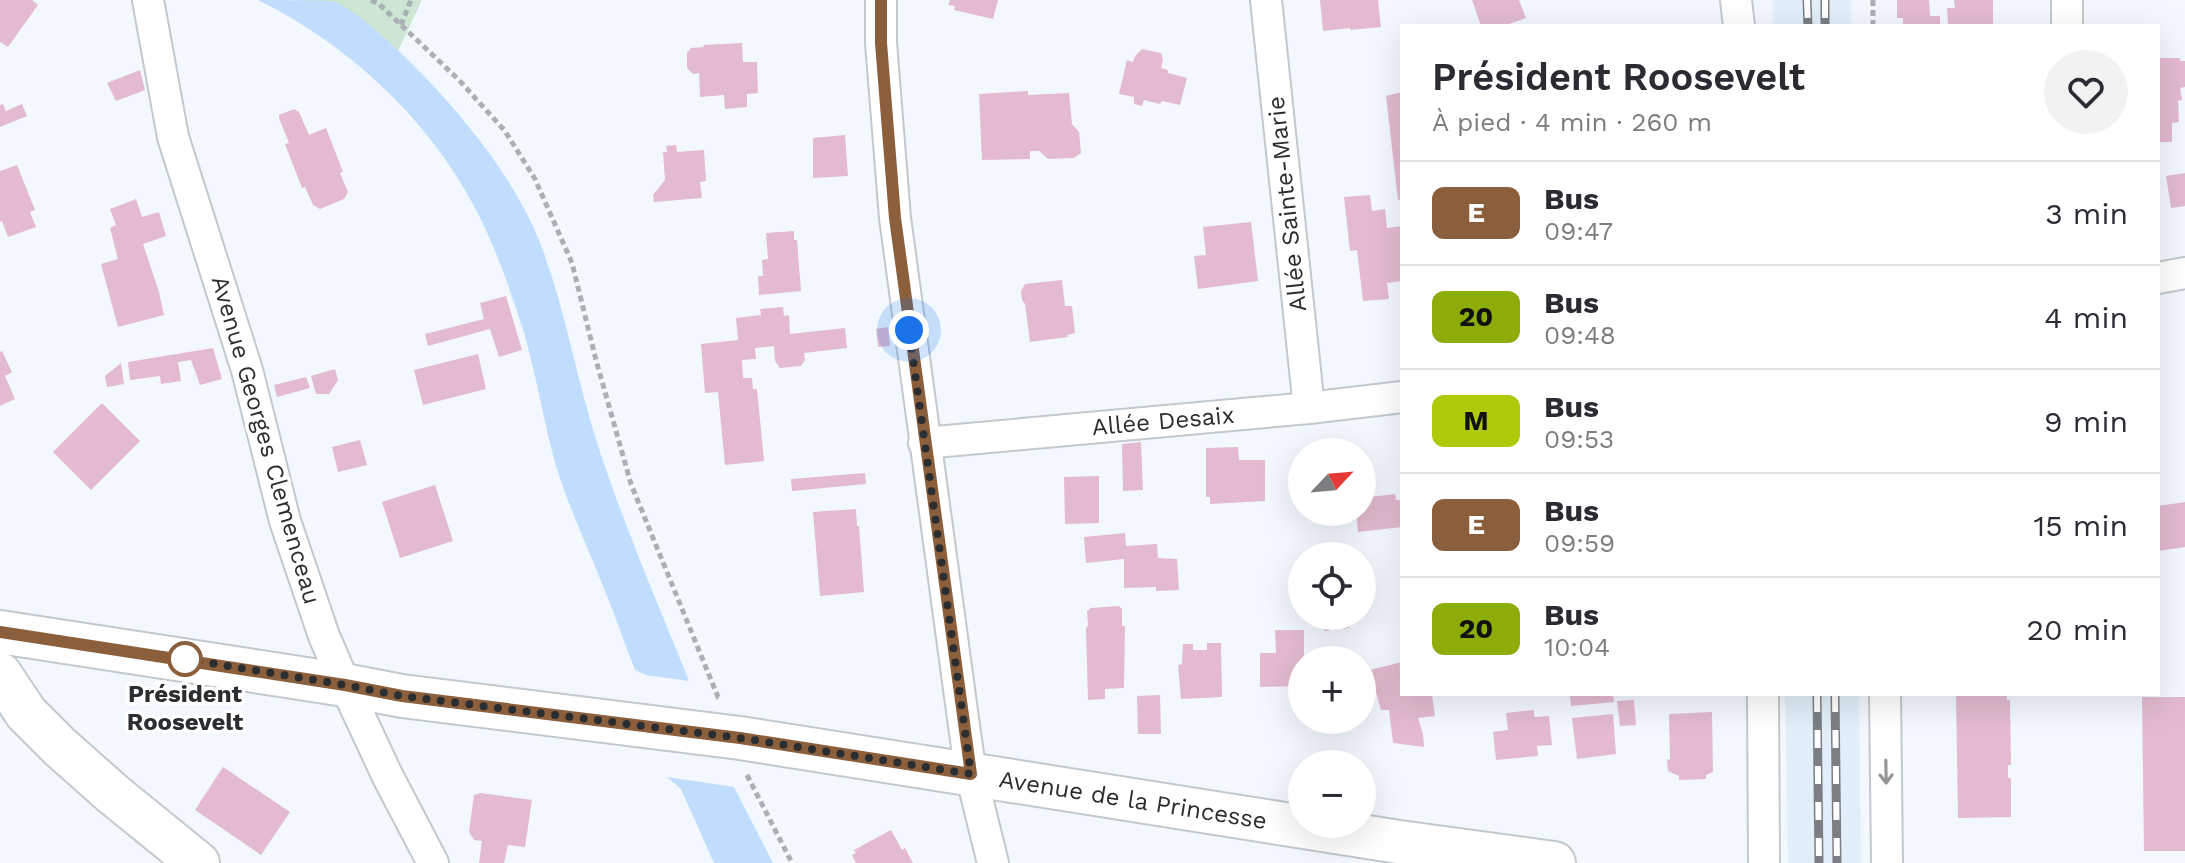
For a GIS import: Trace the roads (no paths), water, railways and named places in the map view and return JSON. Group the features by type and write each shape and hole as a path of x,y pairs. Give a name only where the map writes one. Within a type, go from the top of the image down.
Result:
{"street":[{"name":"Avenue Georges Clemenceau","path":"148,0 173,137 247,370 285,521 324,636 345,685 433,863"},
{"path":"881,0 881,43 895,218 924,443 971,774 993,863"},
{"name":"Allée Sainte-Marie","path":"1266,0 1309,408"},
{"path":"1736,0 1739,24"},
{"path":"2067,0 2067,24"},
{"path":"2160,278 2185,273"},
{"name":"Allée Desaix","path":"924,443 1400,397"},
{"name":"Avenue de la Princesse","path":"0,632 91,644 402,696 740,738 1399,842 1554,863"},
{"path":"0,674 26,713 60,747 198,863"},
{"path":"1763,696 1764,863"},
{"path":"1885,696 1887,863"}],"water":[{"path":"258,0 336,2 359,17 394,46 441,94 490,155 519,199 541,245 558,295 599,449 689,681 646,675 635,670 556,466 525,336 509,286 482,222 455,173 433,142 382,86 323,38"},
{"path":"667,777 734,787 773,863 714,863 681,789"}],"railway":[{"path":"1807,0 1808,24"},
{"path":"1825,0 1825,24"},
{"path":"1817,696 1819,863"},
{"path":"1835,696 1837,863"}],"place":[{"name":"Président Roosevelt","path":"185,659"}]}
